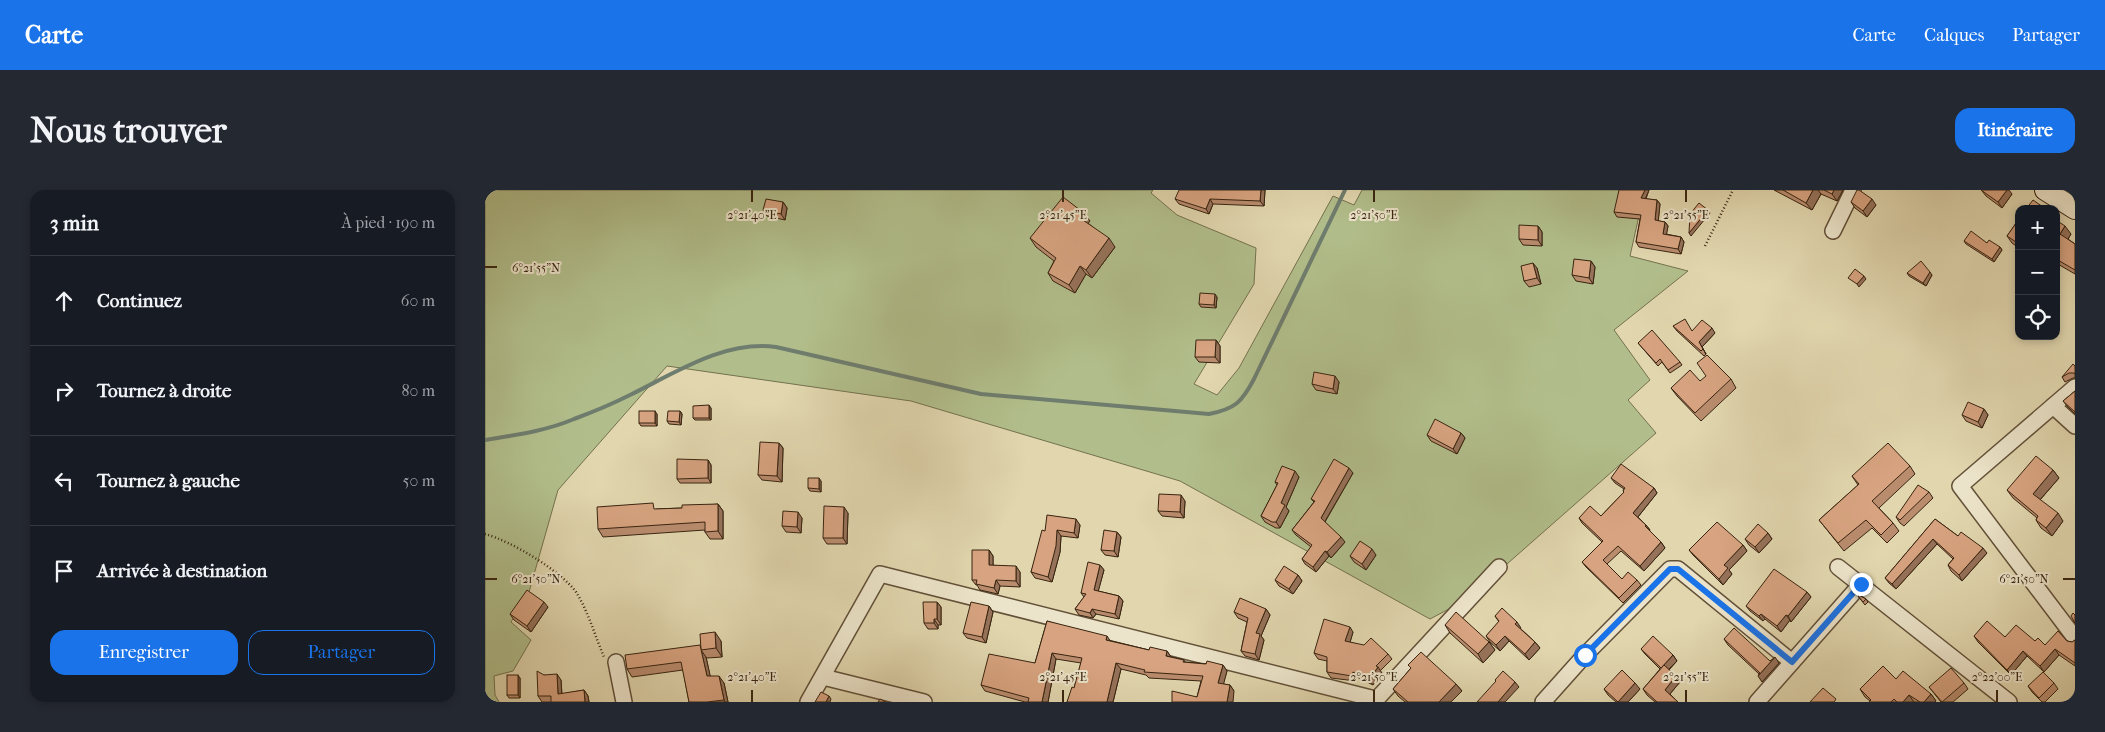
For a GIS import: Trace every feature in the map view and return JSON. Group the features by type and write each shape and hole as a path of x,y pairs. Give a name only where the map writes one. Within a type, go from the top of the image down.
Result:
{"main road":[{"path":"2045,190 2075,209"}],"street":[{"path":"1833,231 1853,190"},
{"path":"2075,387 1961,486 2075,638"},
{"path":"2053,406 2075,426"},
{"path":"809,702 880,574 1374,701 1499,567"},
{"path":"1838,567 2009,702"},
{"path":"1543,702 1585,655 1670,569 1678,569 1792,662"},
{"path":"1757,702 1861,584"},
{"path":"610,660 624,702"},
{"path":"823,677 924,702"}],"path":[{"path":"1705,246 1733,190"},
{"path":"485,534 514,546 565,580 577,594 610,660"}],"green space":[{"path":"485,190 1153,190 1151,193 1177,215 1256,248 1254,284 1194,384 1217,395 1239,368 1333,196 1354,205 1362,190 1636,190 1644,193 1630,256 1688,271 1614,330 1650,380 1628,400 1656,433 1466,600 1430,619 1180,481 911,401 667,366 558,490 529,592 511,622 531,640 513,671 494,676 495,695 499,702 485,702"}],"building":[{"path":"1179,190 1261,190 1260,201 1210,199 1206,209 1175,199"},
{"path":"1619,190 1645,190 1641,198 1657,200 1655,220 1665,222 1663,234 1681,237 1678,249 1636,242 1641,215 1614,212"},
{"path":"1783,190 1813,190 1806,203"},
{"path":"1824,190 1834,190 1832,194"},
{"path":"1857,190 1872,199 1863,211 1851,202"},
{"path":"1981,190 2007,190 1998,202"},
{"path":"1063,197 1084,213 1080,218 1109,238 1086,270 1080,266 1069,285 1048,273 1056,258 1030,238"},
{"path":"766,199 783,202 781,214 763,210"},
{"path":"2033,200 2040,205 2029,205"},
{"path":"1699,203 1708,210 1689,233 1690,214"},
{"path":"2060,223 2065,226 2060,234"},
{"path":"1519,225 1538,226 1538,240 1519,239"},
{"path":"2015,225 2015,241 2007,236"},
{"path":"1971,231 1987,243 1989,240 2000,247 1992,259 1964,241"},
{"path":"2060,234 2075,244 2075,270 2060,261"},
{"path":"1574,259 1591,261 1589,278 1572,275"},
{"path":"1921,261 1930,272 1923,283 1907,273"},
{"path":"1533,263 1537,278 1524,281 1521,266"},
{"path":"1855,269 1864,276 1857,284 1848,278"},
{"path":"1200,293 1215,294 1214,305 1199,304"},
{"path":"1685,319 1692,331 1702,320 1712,328 1699,342 1703,349 1701,351 1673,326"},
{"path":"1652,330 1680,362 1668,370 1660,359 1656,363 1638,343"},
{"path":"1196,340 1216,340 1215,357 1195,357"},
{"path":"1707,355 1731,379 1695,413 1671,388 1690,370 1700,381 1706,376 1697,363"},
{"path":"2073,364 2075,366 2075,374 2069,373 2062,377"},
{"path":"1314,372 1335,376 1333,389 1312,384"},
{"path":"2075,391 2075,412 2063,401"},
{"path":"1968,402 1984,409 1978,422 1962,415"},
{"path":"709,405 709,418 693,418 693,406"},
{"path":"639,411 655,411 655,423 639,423"},
{"path":"668,411 680,411 679,422 667,421"},
{"path":"1435,419 1461,433 1453,449 1427,435"},
{"path":"760,442 779,443 777,476 758,475"},
{"path":"1888,443 1910,466 1872,501 1893,523 1881,535 1866,520 1838,543 1819,520 1859,484 1852,476"},
{"path":"2036,456 2053,470 2033,494 2058,513 2046,528 2036,520 2038,516 2007,490"},
{"path":"677,459 708,460 708,478 677,479"},
{"path":"1334,459 1349,468 1321,518 1341,537 1327,552 1325,551 1313,567 1302,559 1312,545 1292,530 1315,501 1311,499"},
{"path":"1621,464 1654,488 1633,513 1661,542 1640,566 1618,546 1603,560 1622,579 1628,572 1637,580 1619,598 1582,562 1603,541 1579,518 1590,506 1601,516 1624,492 1625,488 1611,478"},
{"path":"1282,466 1295,471 1281,503 1285,505 1276,522 1272,522 1261,516 1278,483 1275,482"},
{"path":"808,478 819,478 819,489 808,488"},
{"path":"1918,485 1929,492 1900,520 1896,517"},
{"path":"1159,494 1181,495 1180,512 1158,511"},
{"path":"653,503 654,509 682,508 682,505 718,504 718,531 705,532 705,522 598,529 597,507"},
{"path":"824,506 844,507 843,538 823,538"},
{"path":"783,511 798,512 797,527 782,526"},
{"path":"1047,515 1076,519 1074,533 1057,530 1056,546 1048,577 1031,572 1042,530 1045,531"},
{"path":"1935,519 1958,536 1961,532 1983,548 1959,575 1948,565 1954,558 1933,539 1892,584 1885,578"},
{"path":"1717,522 1743,545 1724,565 1728,568 1719,579 1689,550"},
{"path":"1758,524 1768,533 1755,547 1745,539"},
{"path":"1104,530 1117,532 1114,551 1101,550"},
{"path":"1360,541 1372,549 1362,564 1350,556"},
{"path":"972,550 989,550 989,565 1016,566 1016,581 996,580 994,588 976,584 977,580 972,580"},
{"path":"1088,562 1100,565 1094,590 1119,596 1115,614 1092,609 1090,613 1075,609 1086,594 1081,593"},
{"path":"1284,566 1298,575 1289,589 1275,580"},
{"path":"1774,569 1807,592 1788,616 1786,615 1777,626 1746,606"},
{"path":"527,590 544,602 527,626 510,614"},
{"path":"1858,596 1866,599 1863,602"},
{"path":"1240,598 1266,609 1256,633 1260,634 1255,654 1241,651 1248,618 1234,612"},
{"path":"923,602 937,602 937,619 934,619 934,623 924,623"},
{"path":"971,602 989,606 982,637 963,633"},
{"path":"1502,608 1517,622 1515,624 1535,642 1525,654 1505,636 1496,645 1486,636 1499,621 1495,616"},
{"path":"1456,612 1489,642 1478,654 1445,625"},
{"path":"2073,613 2075,615 2075,623 2071,616"},
{"path":"1324,619 1350,627 1345,641 1364,645 1371,638 1388,654 1376,666 1378,667 1369,680 1353,672 1352,676 1327,672 1327,657 1314,653"},
{"path":"1047,621 1107,636 1106,640 1149,650 1150,647 1167,651 1166,656 1184,660 1183,662 1206,664 1207,661 1223,665 1218,683 1230,685 1227,702 1172,702 1172,691 1197,697 1203,676 1144,672 1145,670 1116,663 1107,702 1067,702 1072,687 1074,688 1082,658 1052,653 1042,702 1028,702 1029,698 981,685 989,654 1035,663"},
{"path":"1987,621 2005,637 2016,625 2035,641 2038,638 2045,645 2058,631 2067,641 2072,642 2075,640 2075,663 2055,649 2040,666 2023,651 2007,670 1974,636"},
{"path":"1734,628 1770,661 1775,657 1758,676 1760,673 1724,639"},
{"path":"715,632 716,648 701,650 700,634"},
{"path":"1653,636 1673,655 1661,668 1641,649"},
{"path":"700,645 707,676 719,676 724,700 689,702 681,662 627,669 625,655"},
{"path":"1421,652 1456,684 1439,702 1408,702 1393,689 1411,668 1408,665"},
{"path":"1664,665 1676,676 1665,690 1678,702 1657,702 1643,689"},
{"path":"1883,666 1896,679 1903,671 1931,694 1924,702 1920,702 1909,695 1903,702 1897,702 1894,699 1891,702 1869,702 1871,700 1860,689"},
{"path":"1951,668 1964,683 1942,702 1929,687"},
{"path":"1622,670 1635,683 1618,702 1604,689"},
{"path":"537,671 544,675 557,674 558,694 584,690 585,702 551,702 551,696 538,696"},
{"path":"1503,671 1515,682 1498,702 1477,702 1496,681"},
{"path":"2043,672 2054,683 2039,698 2028,686"},
{"path":"507,675 518,675 518,695 507,695"},
{"path":"1823,688 1836,699 1834,702 1810,702"},
{"path":"821,692 829,696 826,702 815,702"}],"waterway":[{"path":"485,440 553,427 616,402 700,360 738,348 757,346 776,347 981,394 1209,414 1225,410 1237,403 1250,387 1345,190"}],"route":[{"path":"1585,655 1670,569 1678,569 1792,662 1861,584"}]}
